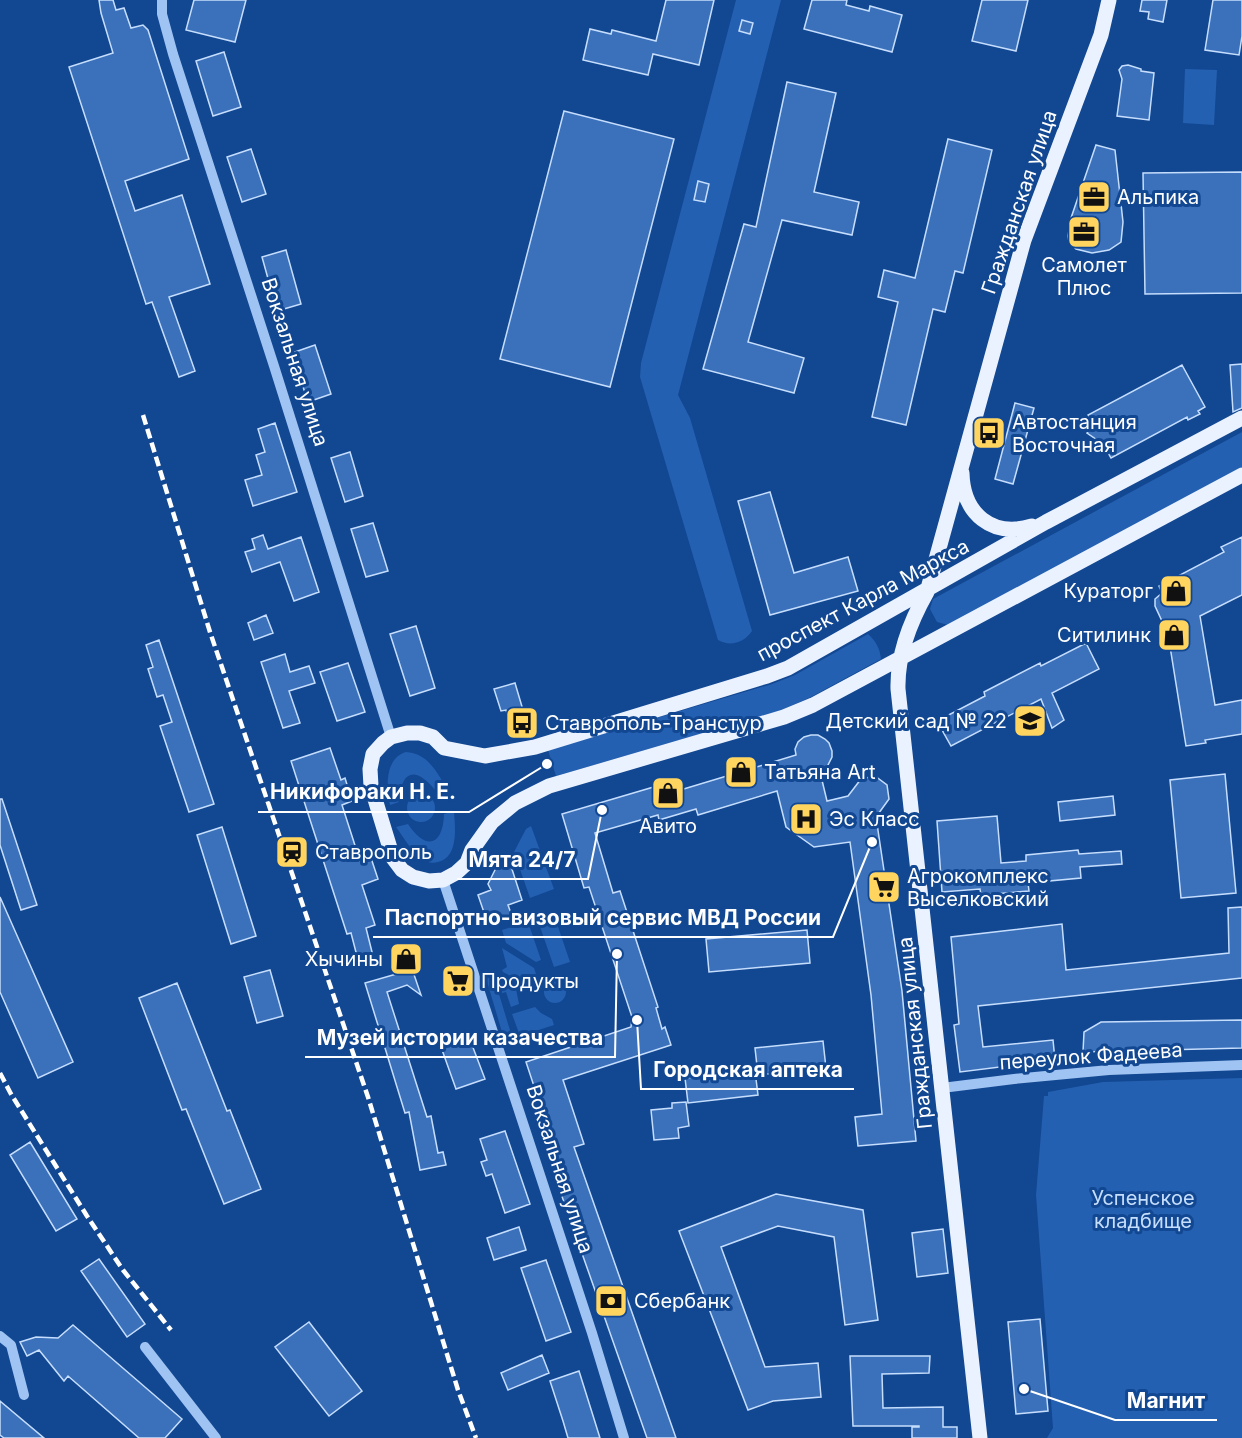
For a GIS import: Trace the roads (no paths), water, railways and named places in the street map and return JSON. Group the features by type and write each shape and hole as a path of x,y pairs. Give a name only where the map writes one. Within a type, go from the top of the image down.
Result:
{"main road":[{"name":"Гражданская улица","path":"980,1438 898,689 900,657 911,621 927,592 1024,240 1101,35 1109,0"},
{"name":"проспект Карла Маркса","path":"391,737 420,733 433,737 444,748 485,756 535,747 767,676 788,668 927,592 1046,522 1242,418"},
{"name":"Гражданская улица","path":"964,454 963,489 968,501 982,520 995,528 1010,530 1024,529 1046,522"},
{"path":"391,737 373,754 370,769 371,786 393,858 402,870 414,878 429,881 443,880 456,873 467,863 472,850 492,822 525,797 543,788 784,717 813,705 1242,475"}],"street":[{"name":"Вокзальная улица","path":"162,0 162,14 173,54 271,355 391,737"},
{"name":"Вокзальная улица","path":"443,880 592,1333 624,1438"},
{"name":"переулок Фадеева","path":"942,1088 1099,1071 1242,1065"},
{"path":"0,1336 11,1345 24,1395"},
{"path":"145,1347 216,1438"}],"railway":[{"path":"143,415 210,632 368,1097 458,1390 476,1438"},
{"path":"0,1073 87,1216 123,1270 171,1330"}],"place":[{"name":"Альпика","path":"1094,197"},
{"name":"Самолет Плюс","path":"1084,232"},
{"name":"Автостанция Восточная","path":"989,433"},
{"name":"Кураторг","path":"1176,591"},
{"name":"Ситилинк","path":"1174,635"},
{"name":"Детский сад № 22","path":"1030,721"},
{"name":"Ставрополь-Транстур","path":"522,723"},
{"name":"Никифораки Н. Е.","path":"547,764"},
{"name":"Татьяна Art","path":"741,772"},
{"name":"Авито","path":"668,793"},
{"name":"Мята 24/7","path":"602,810"},
{"name":"Эс Класс","path":"806,819"},
{"name":"Паспортно-визовый сервис МВД России","path":"872,842"},
{"name":"Ставрополь","path":"292,852"},
{"name":"Агрокомплекс Выселковский","path":"884,887"},
{"name":"Музей истории казачества","path":"617,954"},
{"name":"Хычины","path":"406,959"},
{"name":"Продукты","path":"458,981"},
{"name":"Городская аптека","path":"637,1020"},
{"name":"Сбербанк","path":"611,1301"},
{"name":"Магнит","path":"1024,1389"}],"park label":[{"name":"Успенское кладбище","path":"1143,1210"}]}
